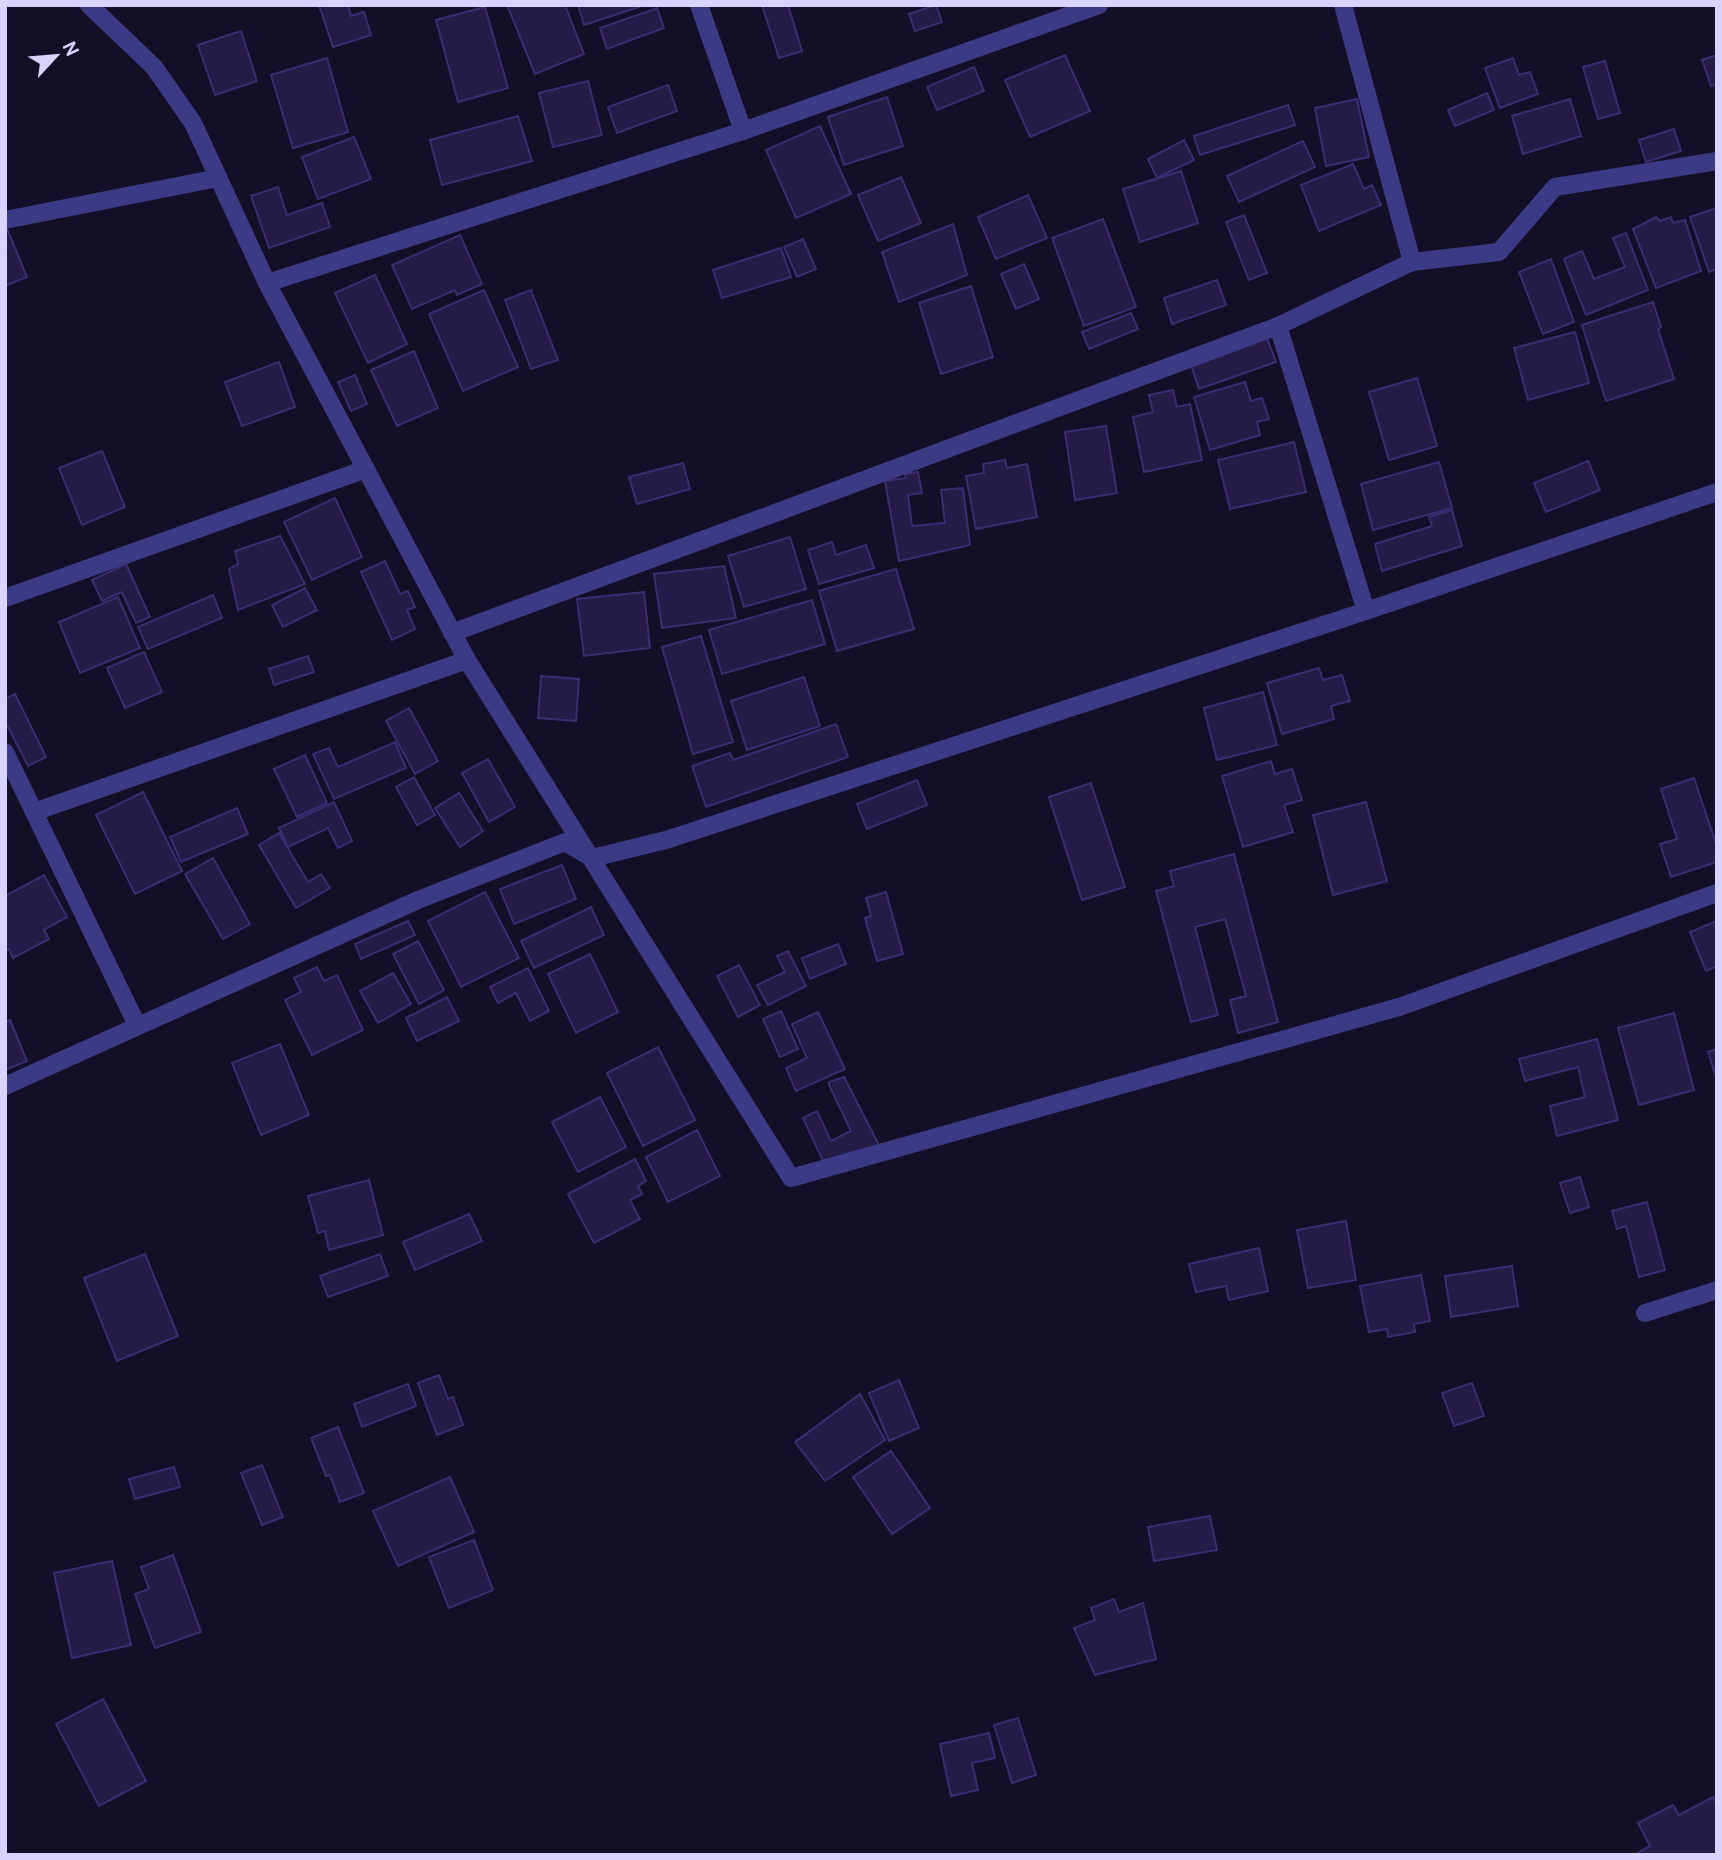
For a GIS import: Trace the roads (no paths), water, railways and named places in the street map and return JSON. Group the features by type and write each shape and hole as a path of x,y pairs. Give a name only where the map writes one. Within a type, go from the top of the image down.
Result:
{"street":[{"path":"89,5 154,67 192,123 267,283 467,660 791,1178 1399,1007 1717,893"},
{"path":"699,5 743,131"},
{"path":"267,283 743,131 1100,5"},
{"path":"1343,5 1412,262"},
{"path":"452,633 1278,326 1412,262 1499,252 1555,187 1717,161"},
{"path":"5,220 218,178"},
{"path":"1278,326 1366,611"},
{"path":"5,598 366,469"},
{"path":"5,1086 418,900 565,842 592,858 666,840 1366,611 1717,492"},
{"path":"34,812 467,660"},
{"path":"5,752 137,1025"},
{"path":"1645,1313 1717,1290"}]}
